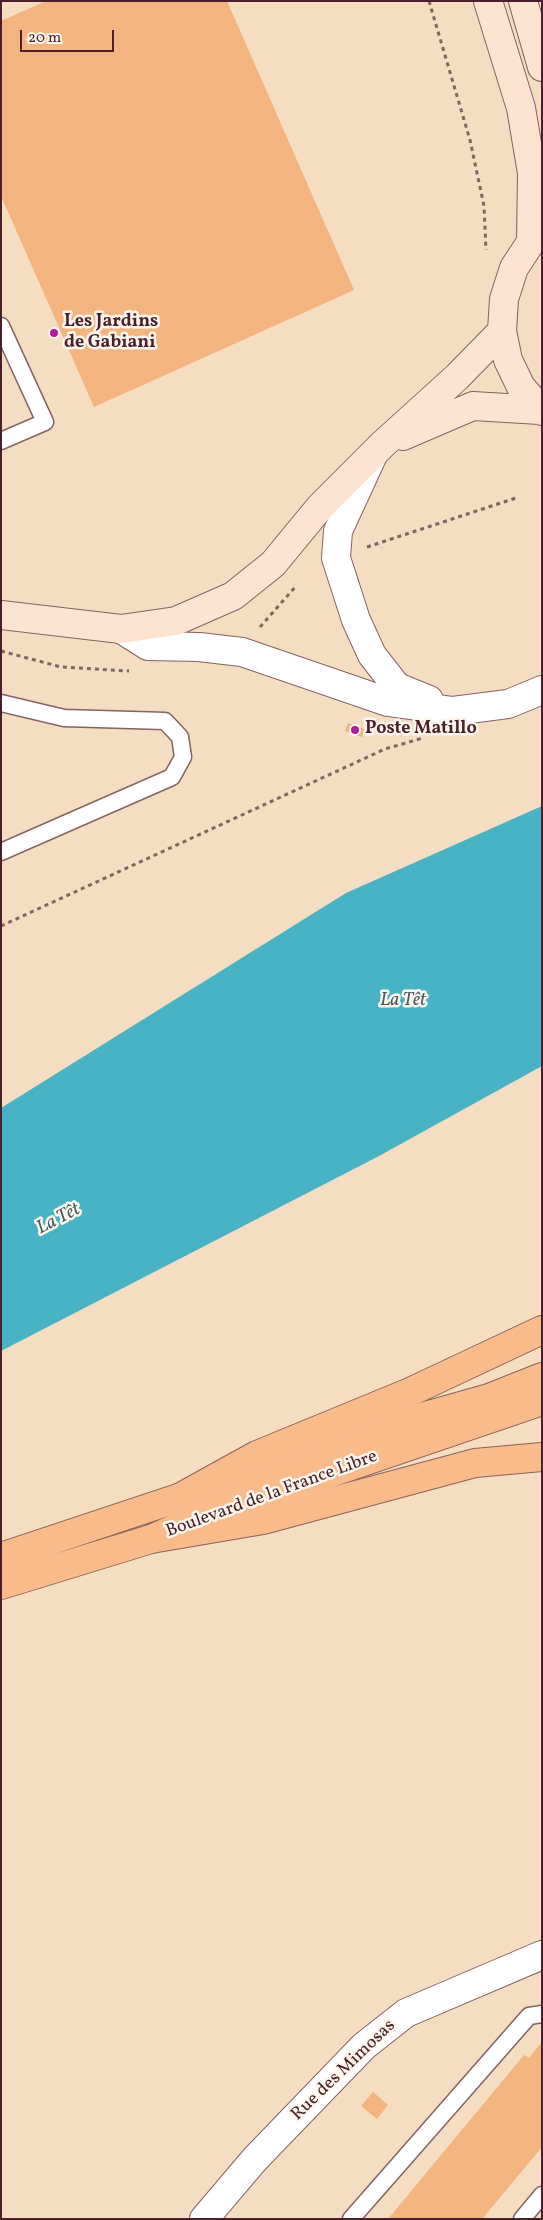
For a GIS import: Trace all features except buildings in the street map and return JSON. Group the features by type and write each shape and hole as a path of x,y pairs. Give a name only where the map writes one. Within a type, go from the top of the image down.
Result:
{"main road":[{"path":"488,1 520,108 532,173 536,237 514,268 504,299 502,331 508,360 521,387 541,410"},
{"path":"523,1 542,67"},
{"path":"1,615 121,629 176,621 233,596 273,564 320,507 457,377 502,331"},
{"path":"379,449 473,406 541,410"},
{"path":"1,599 60,622"},
{"path":"181,1496 257,1455 410,1392 542,1330"},
{"name":"Boulevard de la France Libre","path":"1,1557 181,1496 489,1398 542,1377"},
{"name":"Boulevard de la France Libre","path":"1,1585 151,1539 202,1517 542,1401"},
{"path":"151,1539 263,1520 475,1463 542,1457"}],"street":[{"path":"379,449 338,531 336,558 356,620 372,655 398,687 453,710"},
{"path":"121,629 148,646 199,647 242,652 388,702 453,710 508,704 542,690"},
{"name":"Rue des Mimosas","path":"204,2219 255,2159 357,2053 406,2013 542,1955"}],"lane":[{"path":"1,326 45,422 1,440"},
{"path":"1,703 64,718 165,721 180,737 183,757 172,777 1,852"},
{"path":"351,2219 529,2016 542,2014"},
{"path":"522,2219 542,2195"}],"path":[{"path":"430,1 470,140 484,206 486,250"},
{"path":"1,651 61,666 138,671"},
{"path":"1,926 385,749 426,737"}],"water":[{"name":"La Têt","path":"542,806 542,1066 379,1156 1,1351 1,1108 346,893"}],"place":[{"name":"Les Jardins de Gabiani","path":"54,333"},
{"name":"Poste Matillo","path":"355,730"}]}
